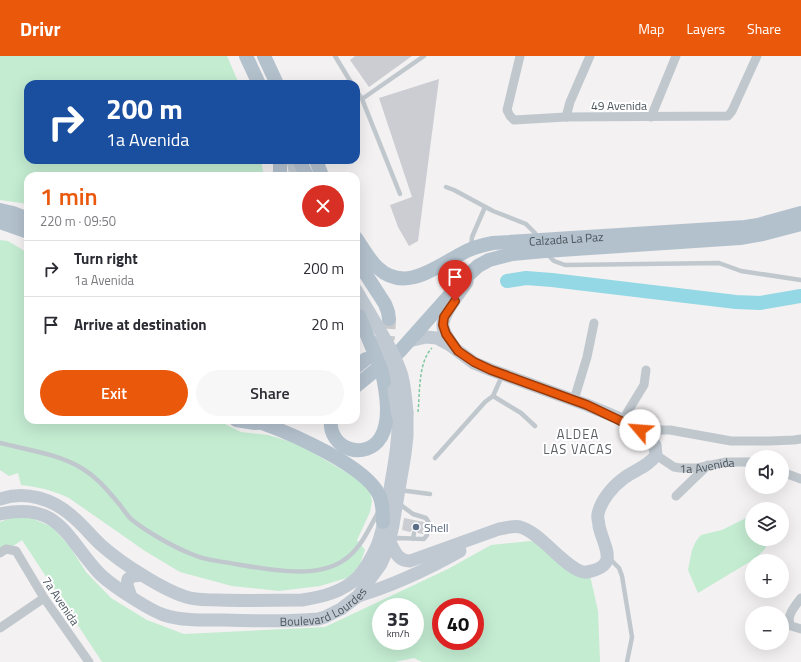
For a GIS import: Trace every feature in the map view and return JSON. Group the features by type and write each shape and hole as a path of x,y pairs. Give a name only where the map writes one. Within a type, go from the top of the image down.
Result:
{"main road":[{"path":"246,56 257,80"},
{"path":"264,56 275,80"},
{"path":"0,210 24,218"},
{"name":"Calzada La Paz","path":"504,256 487,254 464,267 397,348 409,341 465,278 478,266 489,260 504,256 541,245 745,227 758,225 801,213"},
{"path":"0,222 24,231"},
{"name":"Calzada La Paz","path":"360,243 379,269 384,273 399,278 411,279 426,274 466,251 488,244 501,242 541,245 734,239 763,234 801,224"},
{"path":"360,265 385,304 389,319"},
{"path":"458,351 446,334 443,328 443,322 447,313 478,266"},
{"path":"330,424 330,428 336,440 345,447 354,450 362,450 374,444 383,433 386,418 386,394 384,382 381,369 361,313"},
{"name":"Boulevard Lourdes","path":"0,514 12,511 26,511 37,513 55,522 73,539 98,572 131,597 155,612 172,617 202,620 318,619 341,609 358,596 381,564 390,541 400,490 407,436 408,415 394,389 390,370 375,337 361,313"},
{"path":"390,541 400,558 404,561 410,561 505,528 521,527 534,534 570,565 582,572 598,569 604,566 608,557 597,516 600,507 611,490 624,478 646,465 656,455 655,445 647,435 622,421 574,400 503,375 474,362 435,338 428,337 409,341"},
{"path":"360,372 369,364"},
{"path":"360,379 369,364"},
{"name":"Boulevard Lourdes","path":"0,499 9,496 30,496 55,504 74,517 101,545 142,575 174,592 189,598 229,601 302,600 314,598 338,590 357,577 371,558 377,545 383,522 395,459 398,434 408,415"},
{"path":"271,424 355,469 369,481 380,496 383,522"},
{"path":"358,596 380,589 436,565 491,533"},
{"path":"131,597 127,585 128,579 133,576 142,575"}],"street":[{"name":"49 Avenida","path":"520,56 507,110 514,120 566,117 728,116 757,56"},
{"path":"566,117 570,102 590,56"},
{"path":"651,117 676,56"},
{"path":"574,400 587,357 594,323"},
{"path":"622,421 644,385 646,370"},
{"path":"640,430 670,430 731,441 801,439"},
{"name":"1a Avenida","path":"656,455 680,468 697,468 726,462 745,462"},
{"path":"676,496 708,465"},
{"path":"789,475 801,479"},
{"name":"7a Avenida","path":"0,553 6,549 16,551 44,598 89,662"},
{"path":"0,628 44,598"},
{"path":"801,598 789,617 788,622 791,626 801,629"}],"lane":[{"path":"335,56 350,80"},
{"path":"362,99 424,56"},
{"path":"360,96 400,194"},
{"path":"446,187 486,207 526,224 535,233 541,245 554,261 565,265 719,263 741,271 801,280"},
{"path":"466,251 486,207"},
{"path":"435,458 485,402 493,396 503,375"},
{"path":"493,396 521,413 535,426"},
{"path":"0,444 69,461 84,469 100,481 130,518 194,556 249,566 282,571 307,572 329,567 342,562 354,552 361,543 382,506"},
{"path":"400,490 430,494"},
{"path":"397,503 417,518 426,518 429,523"},
{"path":"413,539 414,533"},
{"path":"390,541 399,538 424,539 427,535"},
{"path":"608,557 618,568 623,584 632,637 627,662"}],"path":[{"path":"408,415 425,358 430,350 442,341"}],"green space":[{"path":"0,56 227,56 237,80 24,80 24,164 262,164 263,172 24,172 24,203 0,200"},
{"path":"0,240 8,241 24,251 24,424 225,424 241,432 268,435 288,441 303,447 351,475 363,483 370,492 372,501 370,512 357,540 365,550 360,564 350,577 320,586 279,591 232,586 180,572 145,551 69,498 45,489 21,485 18,473 9,476 0,470"},
{"path":"10,518 31,518 52,527 70,547 86,572 111,598 147,620 184,634 325,627 372,605 372,650 424,650 424,598 386,598 448,569 491,545 531,541 565,555 589,571 598,611 600,662 422,662 414,658 395,662 102,662 22,540 0,555 0,522"},
{"path":"745,518 745,546 766,546 765,549 760,554 745,554 745,565 698,593 688,570 692,550 696,541 701,535 722,530"}],"building":[{"path":"355,56 412,56 369,87 350,60"},
{"path":"439,79 418,241 409,246 398,227 390,205 412,197 379,98"},
{"name":"Shell","path":"404,518 424,522 427,526 430,526 429,532 426,531 423,534 418,533 415,529 410,532 402,530"}],"waterway":[{"path":"507,281 526,278 552,280 736,302 760,303 801,296"}],"tunnel":[{"path":"380,347 388,337 389,319"}],"place":[{"name":"Shell","path":"416,527"}],"district":[{"name":"ALDEA LAS VACAS","path":"578,442"}],"route":[{"path":"455,301 444,317 443,328 458,351 474,362 491,370 587,405 616,417 640,430"}]}
